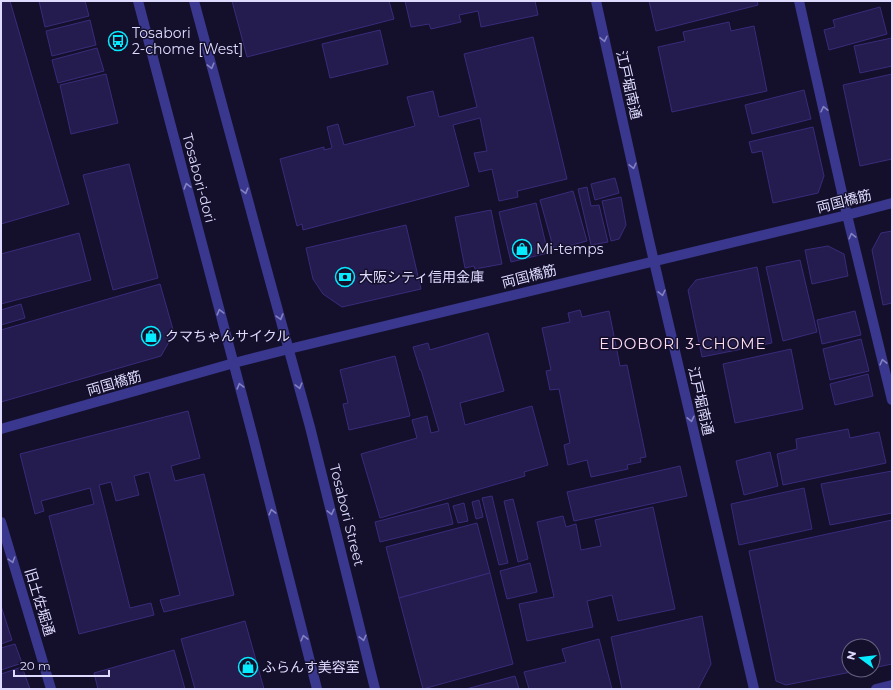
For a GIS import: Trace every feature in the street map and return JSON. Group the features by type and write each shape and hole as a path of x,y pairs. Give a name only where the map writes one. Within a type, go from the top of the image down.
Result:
{"street":[{"name":"Tosabori-dori","path":"138,1 234,363"},
{"path":"194,1 289,349"},
{"name":"江戸堀南通","path":"596,1 654,260 754,689"},
{"path":"799,1 847,215 892,400"},
{"name":"両国橋筋","path":"1,429 234,363 289,349 892,203"},
{"name":"Tosabori Street","path":"289,349 310,427 375,689"},
{"path":"234,363 317,689"},
{"name":"旧土佐堀通","path":"1,522 51,689"},
{"path":"876,689 892,685"}],"building":[{"path":"1,1 10,1 69,204 1,224"},
{"path":"39,1 85,1 89,16 45,27"},
{"path":"232,1 389,1 394,19 247,57"},
{"path":"405,1 535,1 538,15 481,27 478,11 459,15 461,22 431,29 429,24 411,27"},
{"path":"649,1 757,1 758,5 656,31"},
{"path":"880,7 887,34 829,50 824,30 835,27 833,20"},
{"path":"90,20 96,45 52,56 46,31"},
{"path":"729,22 731,31 754,26 767,91 672,112 658,47 685,41 683,32"},
{"path":"380,30 388,64 330,78 322,44"},
{"path":"533,37 567,179 517,191 518,197 499,201 492,169 479,172 474,153 487,151 480,118 453,125 469,186 303,230 302,224 297,226 280,159 324,147 324,150 332,148 327,127 338,124 344,145 415,126 407,97 433,91 439,117 477,107 464,54"},
{"path":"892,38 892,66 860,73 854,46"},
{"path":"97,48 104,71 58,83 52,60"},
{"path":"106,74 118,123 71,134 60,85"},
{"path":"892,74 892,159 860,166 843,85"},
{"path":"804,90 811,119 752,134 745,105"},
{"path":"813,127 824,176 818,193 773,203 762,151 752,153 749,142"},
{"path":"129,164 158,278 113,290 83,175"},
{"path":"615,178 619,193 595,200 591,184"},
{"path":"587,187 591,206 599,205 608,242 591,245 578,189"},
{"path":"573,191 587,241 554,250 540,200"},
{"path":"621,197 626,225 619,239 611,241 602,201"},
{"path":"536,203 548,253 511,262 499,212"},
{"path":"491,210 502,264 475,269 474,266 465,268 455,217"},
{"path":"406,225 421,289 342,307 323,294 313,279 306,248"},
{"path":"892,231 892,303 883,305 872,250 881,233"},
{"path":"79,233 91,280 1,304 1,254"},
{"path":"828,246 844,254 848,276 812,284 805,250"},
{"path":"800,260 817,332 783,341 766,267"},
{"path":"757,267 772,343 702,357 688,290 696,280"},
{"path":"160,284 174,333 161,356 1,402 1,330"},
{"path":"21,304 25,318 1,325 1,310"},
{"path":"580,310 582,317 609,311 620,366 627,365 646,457 640,458 641,462 627,465 628,469 591,477 587,460 568,465 564,445 570,443 559,389 550,390 546,371 551,370 542,328 570,322 568,313"},
{"path":"855,311 861,335 822,344 817,320"},
{"path":"488,333 504,391 460,403 465,425 532,406 548,465 524,472 525,476 380,518 361,454 417,438 412,420 427,416 431,433 439,431 413,347 428,343 430,350"},
{"path":"861,339 869,371 830,380 823,349"},
{"path":"791,349 803,409 735,423 723,364"},
{"path":"395,356 410,416 349,430 343,404 348,403 340,370"},
{"path":"868,374 873,396 835,405 830,384"},
{"path":"188,411 200,458 171,466 175,481 204,474 234,595 164,612 160,600 180,595 149,472 134,476 139,495 116,501 111,482 99,485 130,608 151,603 154,615 79,634 49,516 94,504 90,488 41,501 44,511 35,514 20,454"},
{"path":"848,429 850,438 879,432 886,463 783,485 777,454 797,449 796,439"},
{"path":"770,452 778,486 744,495 736,461"},
{"path":"680,466 687,496 574,521 567,492"},
{"path":"892,471 892,513 830,525 821,484"},
{"path":"804,488 812,529 739,545 731,504"},
{"path":"492,496 508,563 499,565 482,498"},
{"path":"513,499 528,559 518,562 504,501"},
{"path":"479,500 483,517 476,519 472,502"},
{"path":"448,503 453,524 380,542 375,522"},
{"path":"464,503 468,521 458,523 453,506"},
{"path":"653,507 675,609 618,621 612,595 587,601 593,627 527,641 519,604 554,597 537,522 563,516 566,527 576,524 581,550 601,546 595,520"},
{"path":"892,520 892,664 881,666 881,638 841,638 841,674 786,685 776,681 749,551"},
{"path":"477,523 490,573 399,598 386,547"},
{"path":"530,563 537,592 507,599 500,571"},
{"path":"490,573 513,664 423,689 399,598"},
{"path":"1,606 12,640 1,644"},
{"path":"702,616 711,664 698,689 622,689 611,637"},
{"path":"245,621 264,689 195,689 181,639"},
{"path":"599,639 612,689 529,689 524,672 566,662 562,649"},
{"path":"15,644 22,663 1,670 1,648"},
{"path":"174,650 185,689 98,689 94,673"},
{"path":"22,667 30,689 1,689 1,674"},
{"path":"515,676 519,689 466,689"}],"place":[{"name":"Tosabori 2-chome [West]","path":"118,41"},
{"name":"Mi-temps","path":"522,249"},
{"name":"大阪シティ信用金庫","path":"345,277"},
{"name":"クマちゃんサイクル","path":"151,336"},
{"name":"ふらんす美容室","path":"248,667"}],"district":[{"name":"EDOBORI 3-CHOME","path":"683,344"}]}
